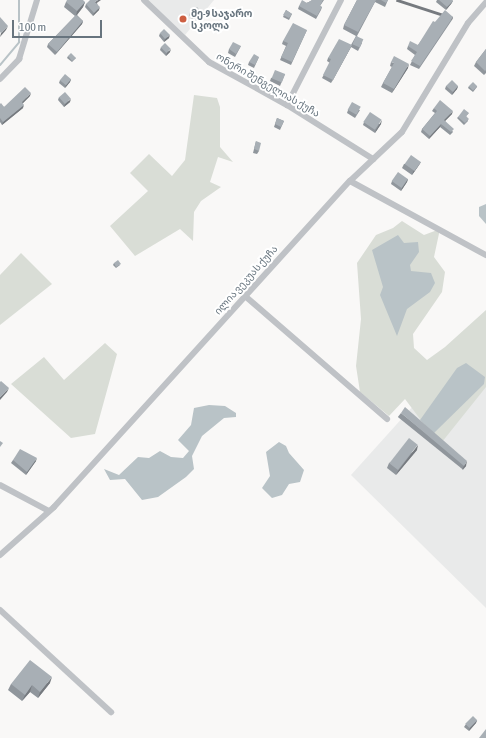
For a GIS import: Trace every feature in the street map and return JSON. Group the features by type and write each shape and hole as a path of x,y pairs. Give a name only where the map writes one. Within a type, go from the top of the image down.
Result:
{"street":[{"path":"0,79 19,59 37,0"},
{"name":"ონერი შენგელიას ქუჩა","path":"144,0 208,62 287,105 373,160"},
{"path":"287,105 341,0"},
{"name":"ილია ვეკუას ქუჩა","path":"0,555 49,511 350,181 402,132 468,23 486,2"},
{"path":"350,181 486,255"},
{"path":"245,296 388,419"},
{"path":"0,485 49,511"},
{"path":"0,610 111,712"}],"shaded area":[{"name":"მე-9 საჯარო სკოლა","path":"147,0 214,0 185,35"},
{"path":"194,95 217,98 220,107 220,147 233,162 218,157 210,182 221,187 201,201 194,212 193,241 180,229 135,256 110,226 148,191 130,173 149,154 172,176 185,160"},
{"path":"486,204 486,224 479,216 479,207"},
{"path":"402,221 424,235 440,229 434,257 445,272 442,292 413,334 414,348 427,360 445,347 486,310 486,387 442,442 420,419 405,399 389,416 360,392 356,366 361,319 357,263 376,235 393,228"},
{"path":"398,235 404,243 418,242 419,252 410,265 411,271 431,273 435,283 430,292 407,309 397,336 380,295 383,287 372,250"},
{"path":"21,253 52,284 0,325 0,275"},
{"path":"486,325 486,608 351,475"},
{"path":"105,343 117,354 95,434 71,438 11,384 44,357 64,380"},
{"path":"466,363 485,377 484,384 434,433 420,420 457,368"},
{"path":"209,405 225,406 236,413 236,417 224,418 202,436 192,456 194,469 186,477 158,497 142,500 125,479 110,480 104,469 119,475 138,457 149,458 160,451 171,457 183,458 189,451 178,440 191,425 194,408"},
{"path":"279,442 286,446 289,453 304,470 300,482 289,484 282,495 272,498 262,488 270,476 266,452"}],"building":[{"path":"67,0 83,0 85,2 77,11 66,2"},
{"path":"90,0 98,0 95,2 100,7 94,13 86,4"},
{"path":"302,0 307,3 312,0 323,0 320,6 322,7 317,16 299,6"},
{"path":"357,0 376,0 358,32 344,25"},
{"path":"381,0 388,0 386,3"},
{"path":"439,0 452,0 453,1 447,7"},
{"path":"197,7 200,11 194,17 190,12"},
{"path":"286,10 292,14 289,18 283,15"},
{"path":"445,10 453,17 420,66 411,61 417,52 408,46 410,41 418,45 433,21 435,22"},
{"path":"76,15 83,21 57,52 48,44"},
{"path":"0,17 8,26 1,33 0,32"},
{"path":"293,23 307,30 292,62 281,57 288,43 283,41"},
{"path":"164,29 170,35 165,39 160,33"},
{"path":"356,36 363,39 360,47 352,44"},
{"path":"339,39 352,45 333,80 323,75 331,59 328,58"},
{"path":"233,42 241,46 236,54 229,49"},
{"path":"165,43 171,49 166,53 161,47"},
{"path":"486,49 486,70 485,71 476,62"},
{"path":"71,53 76,58 72,61 68,56"},
{"path":"254,54 259,57 255,65 249,62"},
{"path":"394,56 409,64 394,89 383,83 394,63 391,62"},
{"path":"275,70 285,74 282,82 272,78"},
{"path":"65,74 71,79 66,85 60,80"},
{"path":"452,80 458,86 453,92 446,86"},
{"path":"473,82 477,86 473,90 469,86"},
{"path":"25,87 31,93 22,102 24,105 3,122 0,118 0,104 1,103 4,107"},
{"path":"65,92 71,99 65,104 59,97"},
{"path":"440,100 453,111 444,120 454,129 451,132 441,124 430,136 422,129 437,111 434,108"},
{"path":"352,102 361,107 356,115 348,110"},
{"path":"464,109 469,113 466,116 469,119 465,123 458,117"},
{"path":"370,112 382,120 375,130 363,122"},
{"path":"277,118 284,121 281,127 275,124"},
{"path":"256,141 261,143 259,151 254,149"},
{"path":"411,155 421,162 415,171 405,164"},
{"path":"398,172 408,179 402,188 392,181"},
{"path":"118,260 121,264 116,267 114,263"},
{"path":"1,381 9,388 0,397 0,382"},
{"path":"405,407 467,461 464,466 401,413"},
{"path":"409,438 418,445 398,470 389,463"},
{"path":"20,449 37,458 27,472 13,460"},
{"path":"30,660 52,677 40,692 32,685 25,695 11,684"},
{"path":"473,716 477,720 469,728 465,724"},
{"path":"486,729 486,738 479,738"}],"waterway":[{"path":"0,65 19,42 19,0"}],"place":[{"name":"მე-9 საჯარო სკოლა","path":"183,19"}]}
